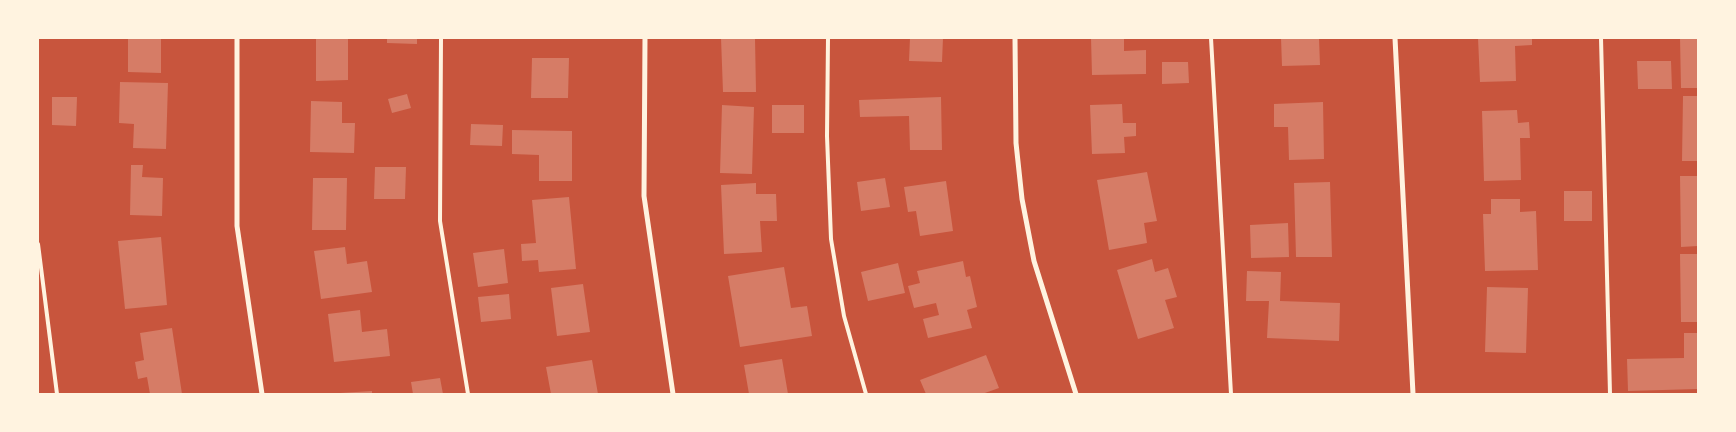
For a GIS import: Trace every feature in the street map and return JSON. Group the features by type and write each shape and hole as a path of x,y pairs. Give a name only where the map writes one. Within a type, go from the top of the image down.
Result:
{"street":[{"path":"237,38 236,226 262,394"},
{"path":"645,38 644,196 673,394"},
{"path":"1015,38 1016,143 1022,198 1034,262 1076,394"},
{"path":"1395,38 1413,394"}],"lane":[{"path":"441,38 440,221 468,394"},
{"path":"828,38 831,238 844,316 866,394"},
{"path":"1211,38 1231,394"},
{"path":"1602,38 1610,394"},
{"path":"38,244 57,394"}],"building":[{"path":"128,38 161,38 161,73 128,72"},
{"path":"316,38 348,38 348,80 316,81"},
{"path":"387,38 417,38 417,44 387,43"},
{"path":"721,38 755,38 756,92 723,92"},
{"path":"910,38 943,38 942,62 909,61"},
{"path":"1091,38 1124,38 1124,51 1146,50 1146,74 1092,75"},
{"path":"1281,38 1319,38 1320,65 1282,66"},
{"path":"1478,38 1532,38 1532,45 1515,46 1516,81 1480,82"},
{"path":"1680,38 1698,38 1698,88 1681,88"},
{"path":"532,58 569,58 568,98 531,98"},
{"path":"1637,61 1671,61 1672,89 1638,89"},
{"path":"1162,62 1188,62 1189,83 1162,84"},
{"path":"120,82 168,83 166,149 133,148 134,124 119,123"},
{"path":"407,94 411,108 392,113 388,99"},
{"path":"1683,96 1698,96 1698,161 1682,161"},
{"path":"52,97 77,97 76,126 52,125"},
{"path":"941,97 942,150 910,150 909,116 860,117 859,100"},
{"path":"311,101 342,102 342,123 355,123 354,153 310,152"},
{"path":"1323,102 1324,159 1289,160 1288,127 1274,127 1274,104"},
{"path":"1122,104 1123,123 1136,123 1136,136 1124,137 1125,153 1092,154 1090,105"},
{"path":"722,105 754,107 752,174 720,173"},
{"path":"772,105 804,105 804,133 772,133"},
{"path":"1517,110 1518,123 1529,122 1530,138 1520,138 1521,180 1484,181 1482,111"},
{"path":"471,124 503,125 502,146 470,145"},
{"path":"512,130 572,131 572,181 539,181 539,155 512,154"},
{"path":"131,165 143,165 142,177 163,178 162,216 130,215"},
{"path":"375,167 406,167 405,199 374,199"},
{"path":"1147,172 1157,221 1144,223 1147,243 1109,250 1097,180"},
{"path":"1680,176 1698,176 1698,246 1681,247"},
{"path":"313,178 347,178 346,230 312,230"},
{"path":"885,178 890,207 861,211 857,182"},
{"path":"946,181 953,231 920,236 916,211 908,212 904,187"},
{"path":"1330,182 1332,257 1296,257 1294,183"},
{"path":"756,183 756,194 776,194 777,221 760,221 762,252 724,254 721,185"},
{"path":"1564,191 1592,191 1592,221 1564,221"},
{"path":"569,197 576,269 539,272 538,260 522,261 521,244 536,243 532,200"},
{"path":"1491,199 1520,199 1520,212 1536,211 1538,270 1485,271 1483,214 1491,214"},
{"path":"1288,223 1289,257 1251,258 1250,225"},
{"path":"161,237 167,305 125,309 118,241"},
{"path":"345,247 347,264 367,261 372,292 321,299 314,251"},
{"path":"504,249 508,283 478,287 473,253"},
{"path":"1680,254 1698,254 1698,322 1681,322"},
{"path":"1152,259 1155,272 1168,268 1177,297 1165,300 1174,328 1138,339 1117,270"},
{"path":"963,261 966,277 970,276 977,307 967,310 972,328 928,338 923,319 939,315 936,303 914,308 908,286 920,283 917,271"},
{"path":"898,263 905,293 868,301 861,272"},
{"path":"784,267 791,308 807,306 812,336 740,347 728,276"},
{"path":"1247,271 1281,272 1280,301 1340,303 1339,341 1267,338 1269,301 1246,301"},
{"path":"583,284 590,332 557,336 551,288"},
{"path":"1487,287 1528,288 1526,353 1485,352"},
{"path":"509,294 511,319 481,322 478,297"},
{"path":"360,310 362,332 387,329 390,356 334,362 328,314"},
{"path":"172,328 182,394 150,394 147,377 138,379 135,362 144,360 140,333"},
{"path":"1684,333 1698,333 1698,389 1628,391 1627,359 1684,358"},
{"path":"986,355 999,388 982,394 926,394 920,380"},
{"path":"782,359 788,394 749,394 744,365"},
{"path":"592,360 598,394 551,394 546,367"},
{"path":"440,378 443,394 413,394 411,382"},
{"path":"372,391 372,394 340,394 340,393"}]}
